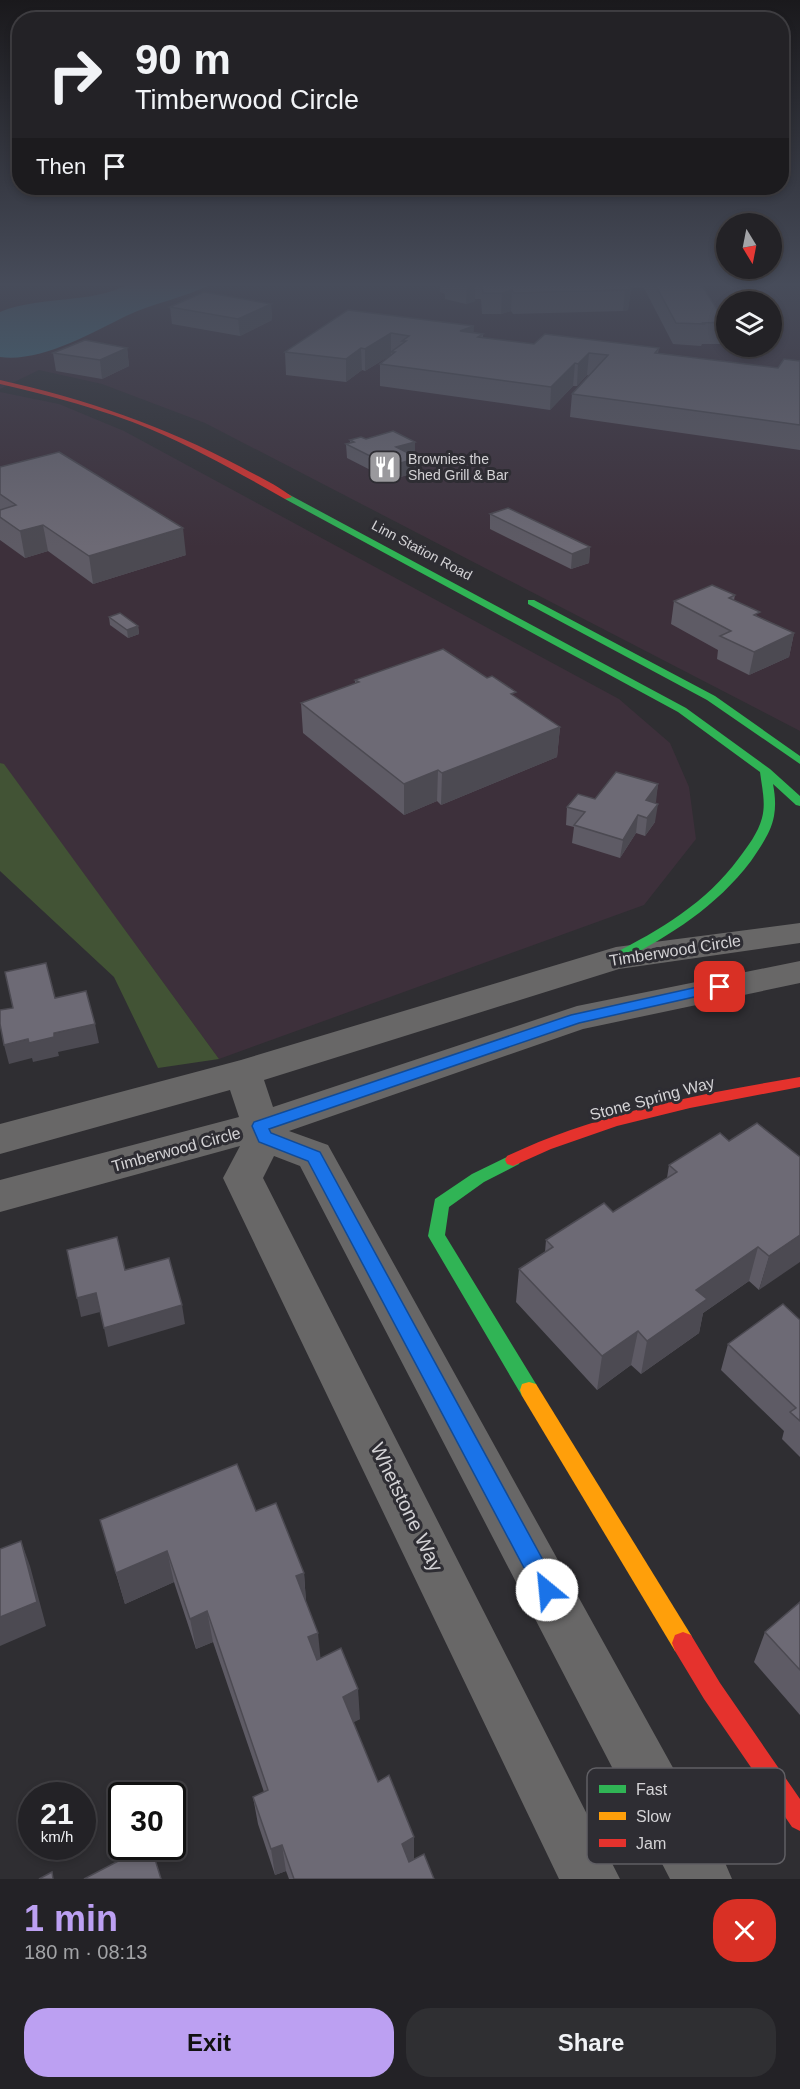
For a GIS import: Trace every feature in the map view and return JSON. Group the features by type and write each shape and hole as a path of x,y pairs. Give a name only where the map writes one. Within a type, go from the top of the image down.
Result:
{"street":[{"path":"17,372 32,375"},
{"name":"Linn Station Road","path":"0,382 38,389 103,408 171,434 682,710 766,771 800,802"},
{"path":"519,596 711,698 800,761"},
{"path":"752,726 800,746"},
{"path":"616,958 662,935 701,910 731,880 756,844 769,816 766,771"},
{"name":"Timberwood Circle","path":"0,1139 243,1073 616,958 800,933"},
{"name":"Timberwood Circle","path":"0,1196 262,1132 577,1018 800,972"},
{"path":"243,1073 262,1132 314,1156 642,1768"},
{"name":"Stone Spring Way","path":"765,1768 712,1691 436,1236 441,1204 464,1185 515,1158 561,1140 643,1114 693,1101 800,1082"},
{"name":"Whetstone Way","path":"262,1132 243,1178 590,1879"},
{"name":"Stone Spring Way","path":"785,1797 800,1819"},
{"path":"694,1864 702,1879"}],"shaded area":[{"path":"0,372 36,372 0,389"},
{"path":"47,372 800,372 800,731 205,423 102,384"},
{"path":"0,392 59,404 124,431 619,699 670,743 689,787 696,839 644,905 219,1059 4,765 0,763"}],"green space":[{"path":"0,763 4,764 219,1059 158,1068 114,977 0,871"}],"building":[{"path":"437,372 566,372 551,387"},
{"path":"593,372 800,372 800,425 572,394"},
{"path":"393,431 415,442 396,447 418,458 390,466 346,444 354,442 350,440 361,437 366,439"},
{"path":"59,452 183,528 89,556 43,525 20,531 0,517 0,510 16,505 0,494 0,467"},
{"path":"508,508 590,547 572,554 490,514"},
{"path":"712,585 735,595 729,598 760,612 754,615 794,633 754,652 720,636 731,631 674,601"},
{"path":"120,613 138,626 127,630 109,617"},
{"path":"443,649 487,678 492,676 516,692 511,694 560,727 442,773 438,770 404,784 301,703 359,682 355,680"},
{"path":"616,772 658,784 646,800 658,804 647,818 638,815 623,840 574,825 585,812 567,807 578,794 595,799"},
{"path":"46,963 55,998 86,991 95,1024 54,1033 54,1037 29,1043 28,1039 4,1045 0,1010 13,1008 5,972"},
{"path":"757,1123 800,1157 800,1235 769,1256 758,1247 696,1290 707,1299 647,1341 638,1331 602,1356 519,1269 553,1247 546,1240 604,1203 613,1212 677,1172 669,1165 720,1133 729,1141"},
{"path":"117,1237 125,1270 169,1258 182,1305 104,1328 96,1293 77,1298 67,1250"},
{"path":"783,1304 800,1320 800,1421 790,1412 796,1408 728,1344"},
{"path":"237,1464 256,1511 276,1503 304,1573 296,1576 318,1633 308,1637 317,1660 341,1648 358,1689 343,1697 378,1782 389,1775 414,1837 402,1844 409,1862 424,1854 434,1879 294,1879 282,1845 271,1849 253,1797 268,1790 207,1611 190,1619 167,1551 116,1573 100,1520"},
{"path":"21,1541 37,1602 0,1617 0,1549"},
{"path":"800,1602 800,1670 765,1632"},
{"path":"120,1860 155,1860 161,1879 84,1879"},
{"path":"52,1872 53,1879 39,1879"}],"traffic: fast":[{"path":"288,497 682,710 766,771 800,802"},
{"path":"531,602 711,698 800,761"},
{"path":"616,958 690,915 721,888 735,872 756,844 766,823 770,802 766,771"},
{"path":"513,1160 478,1178 441,1204 436,1236 529,1390"}],"traffic: slow":[{"path":"529,1390 683,1643"}],"traffic: jam":[{"path":"0,382 45,392 132,419 189,444 288,497"},
{"path":"513,1160 546,1144 616,1120 690,1102 800,1082"},
{"path":"683,1643 712,1691 765,1768"},
{"path":"785,1797 800,1819"}],"place":[{"name":"Brownies the Shed Grill & Bar","path":"385,467"}],"route":[{"path":"547,1590 314,1156 264,1137 260,1126 577,1018 720,987"}]}
